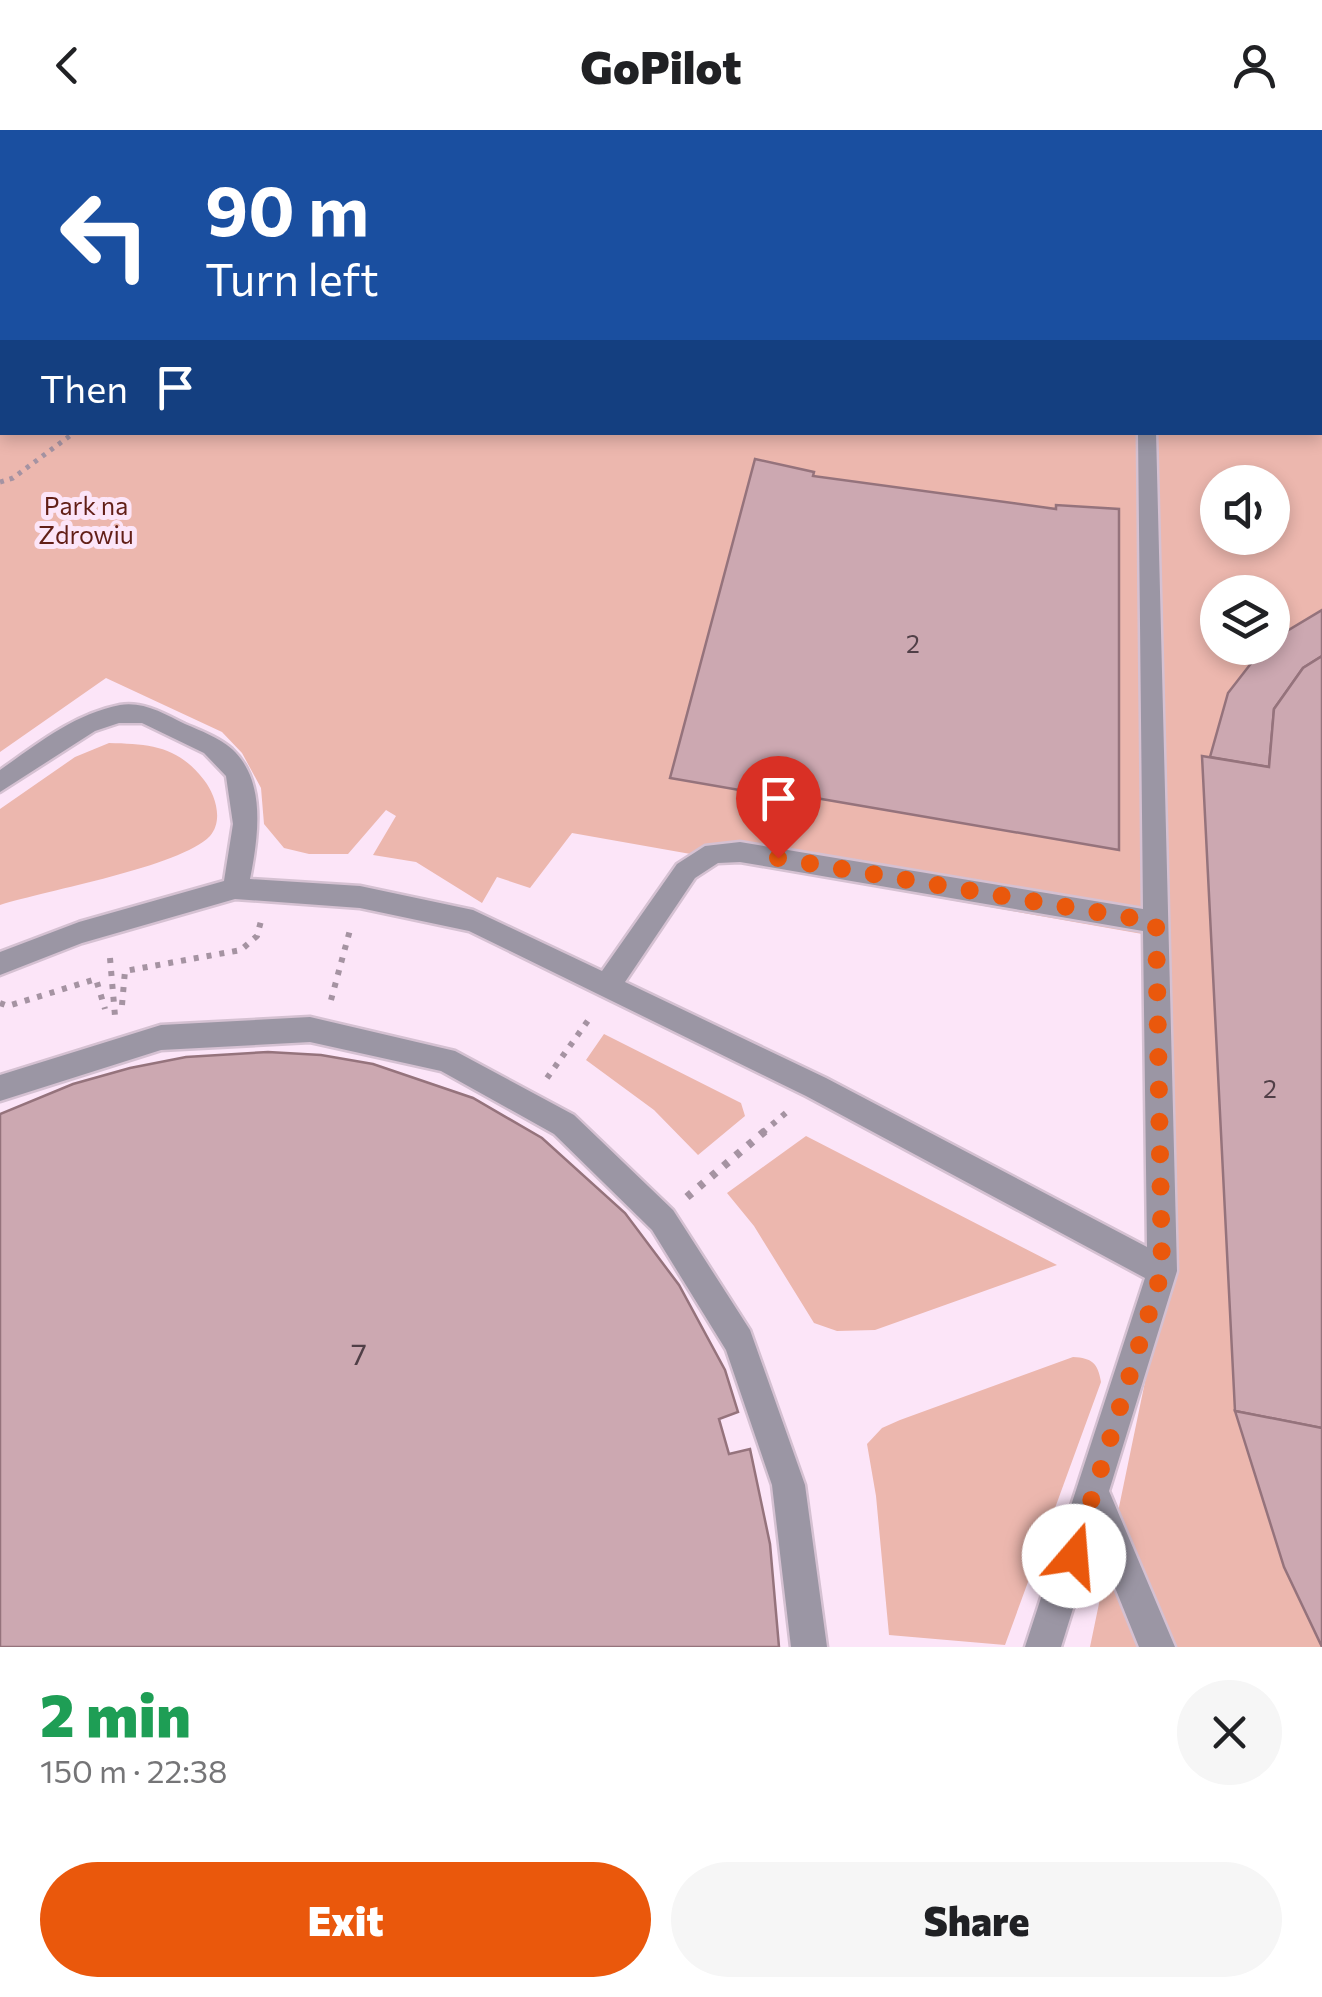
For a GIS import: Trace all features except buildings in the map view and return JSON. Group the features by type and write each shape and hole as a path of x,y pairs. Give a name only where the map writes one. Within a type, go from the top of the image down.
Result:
{"street":[{"path":"1043,1647 1162,1271 1147,435"},
{"path":"0,783 77,729 124,712 146,714 210,746 228,760 238,778 244,796 244,839 234,890"},
{"path":"607,986 686,871 714,853 740,852 1156,922"},
{"path":"0,964 78,933 234,890 360,897 473,921 816,1087 1162,1271"},
{"path":"0,1088 118,1046 178,1034 267,1028 324,1031 406,1046 460,1064 531,1099 581,1136 645,1196 704,1276 739,1339 768,1411 790,1490 804,1578 809,1647"},
{"path":"1094,1495 1157,1647"}],"path":[{"path":"0,482 13,478 71,435"},
{"path":"122,1005 125,971 241,950 256,936 269,892"},
{"path":"336,979 341,959"},
{"path":"111,972 113,1000"},
{"path":"0,1003 8,1006 96,979 105,1009"},
{"path":"542,1084 586,1026"},
{"path":"680,1202 816,1087"}],"green space":[{"name":"Park na Zdrowiu","path":"0,435 1322,435 1322,1647 1090,1647 1169,1266 1148,935 572,833 530,888 497,877 482,903 416,862 373,855 396,816 386,810 348,854 309,854 284,848 264,824 261,788 242,753 222,732 106,678 0,752"},
{"path":"109,743 162,749 194,769 208,786 216,807 217,822 210,836 171,858 143,868 0,905 0,809 75,757"},
{"path":"604,1034 741,1103 745,1116 698,1155 654,1110 586,1060"},
{"path":"806,1136 1057,1265 875,1330 837,1331 814,1323 754,1226 727,1193"},
{"path":"1073,1357 1093,1363 1101,1382 1005,1645 889,1635 867,1444 882,1428 900,1420"}],"route":[{"path":"778,858 1156,922 1162,1271 1074,1556"}]}
